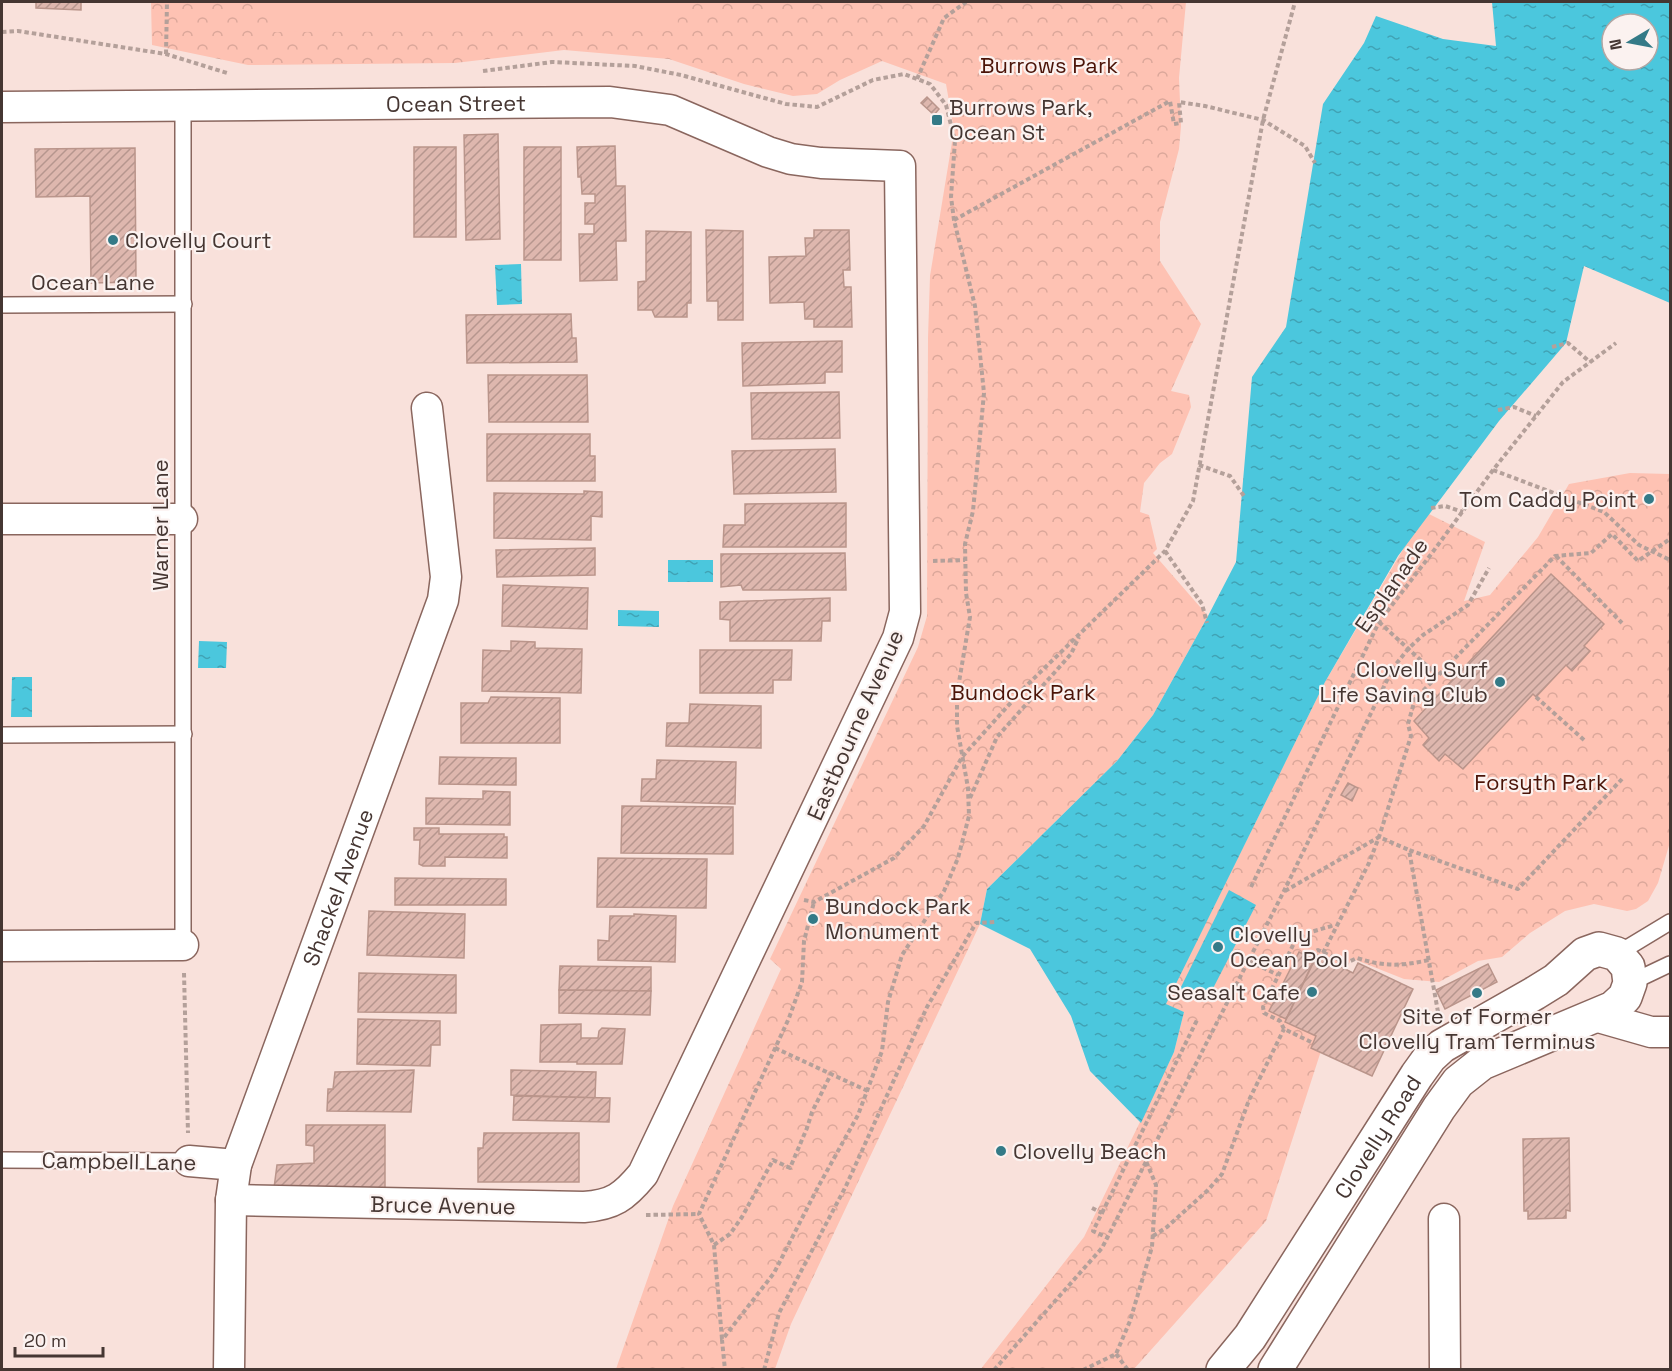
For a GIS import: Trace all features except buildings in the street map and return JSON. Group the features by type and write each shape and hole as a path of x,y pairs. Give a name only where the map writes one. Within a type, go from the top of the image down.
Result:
{"street":[{"name":"Ocean Street","path":"2,107 610,102 670,110 746,143 791,159 821,163 900,166"},
{"name":"Eastbourne Avenue","path":"643,1174 898,638 905,612 900,166"},
{"name":"Shackel Avenue","path":"229,1370 231,1200 236,1165 443,600 446,577 427,408"},
{"path":"2,519 182,519"},
{"path":"2,946 183,945"},
{"name":"Clovelly Road","path":"1223,1370 1250,1337 1430,1058 1443,1046 1556,980 1585,954 1599,949 1623,969 1625,997 1612,1008 1595,1016 1482,1063 1458,1082 1439,1107 1275,1370"},
{"path":"1595,1016 1651,1032 1671,1032"},
{"name":"Campbell Lane","path":"189,1161 236,1165"},
{"name":"Bruce Avenue","path":"231,1200 584,1208 602,1206 618,1200 643,1174"},
{"path":"1444,1220 1445,1370"}],"lane":[{"name":"Warner Lane","path":"183,105 183,945"},
{"name":"Ocean Lane","path":"2,304 184,304"},
{"path":"2,735 184,734"},
{"name":"Clovelly Road","path":"1623,969 1671,922"},
{"name":"Clovelly Road","path":"1623,969 1671,964"},
{"name":"Campbell Lane","path":"2,1160 189,1161"}],"path":[{"path":"166,54 167,2"},
{"path":"917,79 944,18 966,2"},
{"path":"777,896 814,902 894,858 924,826 962,757 1024,688 1165,551 1193,501 1263,120 1295,2"},
{"path":"2,32 18,31 166,54 227,74 238,74"},
{"path":"478,72 552,62 635,66 681,75 786,104 817,107 873,80 904,74 930,84 946,105 955,141 951,197 954,220 975,306 984,393 974,511 965,544 966,593 970,617 957,694 957,726 968,788 969,816 958,858 944,891 902,955 888,1002 882,1051 858,1115 774,1273 723,1340"},
{"path":"954,220 1170,101 1174,124 1181,123 1179,102 1263,120 1305,146 1315,164"},
{"name":"Esplanade","path":"1251,887 1379,622 1493,470 1563,382 1616,343"},
{"path":"1552,347 1568,344 1590,362"},
{"path":"1498,410 1514,407 1536,416"},
{"path":"1199,465 1230,476 1244,495"},
{"path":"1493,470 1604,512 1639,545 1654,550 1671,560"},
{"path":"1431,508 1444,506 1462,512"},
{"path":"1323,953 1369,862 1379,837 1411,736 1408,724 1415,699 1555,556 1591,553 1612,534 1638,561 1671,539"},
{"path":"1165,551 1202,604 1207,623"},
{"path":"1555,556 1622,622"},
{"path":"929,561 965,561"},
{"path":"994,1370 1102,1248 1108,1238 1284,891 1393,668 1423,635 1468,605 1490,568"},
{"path":"1379,622 1438,676"},
{"path":"969,801 997,737 1071,654 1080,633"},
{"path":"1536,697 1584,740"},
{"path":"1379,837 1518,889 1622,779"},
{"path":"1284,891 1379,837"},
{"path":"1409,850 1440,1018"},
{"path":"699,1214 802,982 804,941 814,902"},
{"path":"764,1370 779,1313 846,1186 927,1007 976,923 995,922"},
{"path":"1311,1042 1284,1029 1280,1022 1264,1013 1263,1007 1294,941 1304,934 1336,924"},
{"path":"183,945 189,1161"},
{"path":"1310,954 1318,950 1346,963 1357,958 1383,966 1398,966 1429,960"},
{"path":"1249,961 1278,975"},
{"path":"1108,1238 1094,1231 1198,1018"},
{"path":"1153,1236 1167,1227 1222,1174 1249,1100 1284,1029"},
{"path":"775,1047 868,1091"},
{"path":"714,1245 730,1234 773,1160 790,1168 812,1112 831,1074"},
{"path":"1083,1370 1116,1354 1130,1321 1152,1247 1156,1185 1146,1161"},
{"path":"1092,1208 1102,1213"},
{"path":"640,1215 699,1214"},
{"path":"699,1214 714,1245 725,1370"},
{"path":"1116,1354 1128,1370"}],"green space":[{"path":"151,2 1186,2 1179,78 1181,126 1179,149 1160,222 1160,261 1201,324 1171,391 1189,395 1191,407 1172,454 1160,463 1144,483 1140,512 1149,515 1157,549 1153,553 1208,616 1153,715 1117,761 987,889 980,924 791,1324 775,1369 616,1369 673,1206 781,969 770,959 918,647 927,616 930,276 954,130 946,84 882,61 840,80 817,94 793,96 744,84 669,59 564,50 455,63 248,65 152,45"},
{"path":"270,2 677,2 678,31 270,32"},
{"name":"Forsyth Park","path":"1630,473 1670,474 1670,842 1658,883 1648,901 1636,909 1627,911 1594,904 1565,911 1530,933 1502,957 1478,961 1439,982 1404,979 1351,958 1266,1221 1134,1369 980,1370 1084,1237 1174,1052 1184,1012 1165,1005 1325,682 1425,512 1485,542 1464,601 1490,595 1538,537 1569,484"}],"water":[{"path":"1492,2 1670,2 1670,303 1584,266 1566,343 1499,421 1398,556 1325,682 1166,1004 1184,1012 1174,1052 1141,1123 1090,1071 1071,1016 1030,949 980,924 987,889 1117,761 1153,715 1236,562 1252,377 1286,327 1323,104 1364,43 1376,16 1443,39 1496,46"},
{"path":"521,264 522,304 497,305 495,265"},
{"path":"668,560 713,560 713,582 668,582"},
{"path":"618,610 659,611 659,627 618,626"},
{"path":"199,641 227,642 226,668 198,668"},
{"path":"12,677 32,677 32,717 11,717"},
{"name":"Clovelly Ocean Pool","path":"1229,890 1256,905 1206,1002 1180,989"}],"place":[{"name":"Burrows Park, Ocean St","path":"937,120"},
{"name":"Clovelly Court","path":"113,240"},
{"name":"Tom Caddy Point","path":"1649,499"},
{"name":"Clovelly Surf Life Saving Club","path":"1500,682"},
{"name":"Bundock Park Monument","path":"813,919"},
{"name":"Clovelly Ocean Pool","path":"1218,947"},
{"name":"Seasalt Cafe","path":"1312,992"},
{"name":"Site of Former Clovelly Tram Terminus","path":"1477,993"},
{"name":"Clovelly Beach","path":"1001,1151"}],"park label":[{"name":"Burrows Park","path":"1049,65"},
{"name":"Bundock Park","path":"1023,692"}]}
